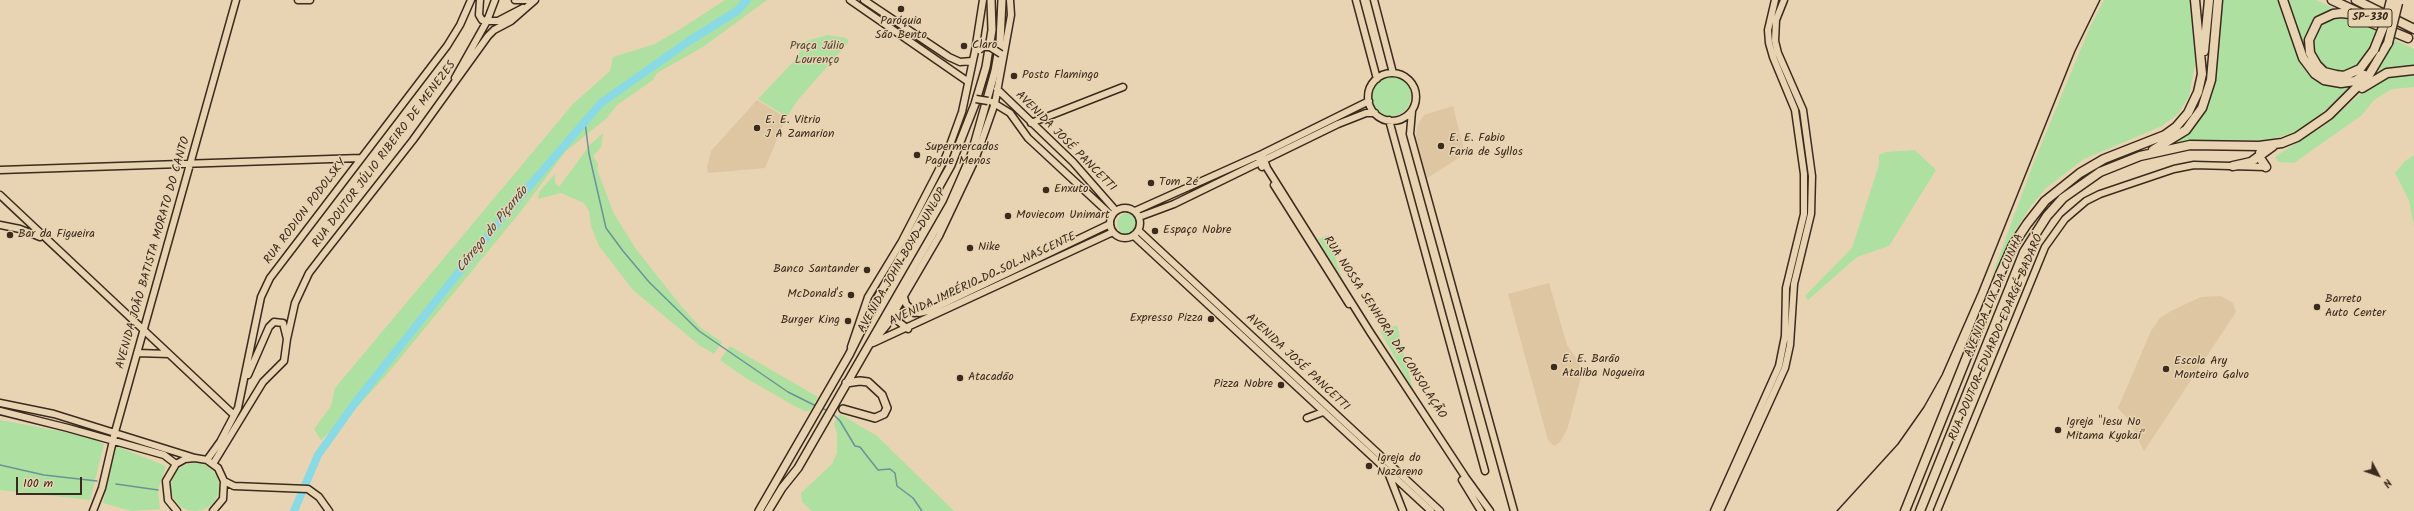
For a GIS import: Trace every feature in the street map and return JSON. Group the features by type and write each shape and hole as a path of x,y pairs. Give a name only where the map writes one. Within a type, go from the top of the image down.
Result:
{"highway":[{"name":"AVENIDA LIX DA CUNHA","path":"1904,511 1988,303 2013,245 2027,224 2045,201 2080,172 2104,159 2165,135 2176,127 2192,105 2202,74 2195,0"},
{"path":"2202,74 2209,0"},
{"path":"2140,156 2176,137 2195,119 2202,108 2210,80 2218,0"},
{"path":"2283,0 2303,58 2312,71 2324,80 2341,84 2355,81 2364,76 2383,53"},
{"name":"SP-330","path":"2332,0 2411,39"},
{"name":"SP-330","path":"2356,0 2414,29"},
{"path":"2360,0 2377,6 2414,24"},
{"path":"2370,0 2377,6"},
{"path":"2339,105 2369,75 2383,53 2388,43 2396,1"},
{"path":"2396,1 2386,20 2374,50 2360,69 2351,74 2336,75 2324,72 2317,65 2310,53 2309,40 2318,21 2333,14 2350,14 2411,39"},
{"path":"2339,105 2378,77 2393,71 2414,70"},
{"name":"AVENIDA LIX DA CUNHA","path":"1920,511 2024,252 2047,216 2073,190 2100,172 2140,156 2194,144 2259,146 2276,144 2304,133 2339,105"},
{"path":"2233,166 2251,162 2260,153 2276,144"},
{"path":"2260,153 2260,158 2266,166"}],"main road":[{"name":"AVENIDA JOHN BOYD DUNLOP","path":"759,511 808,427 830,385 849,355 878,297 938,190 962,140 975,104 989,52 992,30 991,0"},
{"name":"AVENIDA JOHN BOYD DUNLOP","path":"768,511 782,488 798,468 864,351 937,228 971,156 995,71 1000,42 1002,0"},
{"path":"843,409 875,418 884,414 887,408 882,395 868,382 860,380 846,383"}],"street":[{"name":"AVENIDA JOÃO BATISTA MORATO DO CANTO","path":"93,511 102,488 115,432 236,0"},
{"path":"298,0 310,0"},
{"name":"RUA RODION PODOLSKY","path":"207,460 234,415 244,381 257,312 261,297 267,284 447,46 460,25 471,0"},
{"path":"480,0 479,15 482,20 487,22 498,21 531,2"},
{"path":"449,90 487,22 495,0"},
{"path":"515,0 531,2"},
{"path":"850,0 945,63 967,84"},
{"path":"864,0 955,60 960,62 972,61"},
{"path":"972,61 983,0"},
{"path":"1010,0 1012,15"},
{"path":"871,344 887,325 939,236 975,160 995,103 1014,0"},
{"path":"1356,0 1377,79"},
{"path":"1374,0 1393,73"},
{"path":"1714,511 1778,366 1785,336 1786,288 1792,256 1802,226 1805,196 1795,110 1772,57 1769,43 1768,30 1775,0"},
{"path":"1720,511 1784,368 1790,344 1794,284 1811,214 1812,176 1801,102 1778,53 1775,41 1776,20 1784,0"},
{"name":"RUA DOUTOR JÚLIO RIBEIRO DE MENEZES","path":"213,464 263,382 281,367 286,356 287,339 292,312 309,274 413,140 491,33 511,21 531,2"},
{"path":"972,61 979,50 990,47 1001,54 1003,63"},
{"name":"AVENIDA JOHN BOYD DUNLOP","path":"849,355 868,297 912,222 946,156 962,112 972,61"},
{"path":"1375,114 1369,101 1370,89 1377,79 1393,73 1406,78 1414,86 1416,98 1412,111 1410,134 1514,511"},
{"name":"AVENIDA JOSÉ PANCETTI","path":"967,84 970,95 976,99 995,103 1010,113 1028,138 1114,213"},
{"path":"1031,123 1123,87"},
{"name":"AVENIDA JOSÉ PANCETTI","path":"997,89 1073,162 1114,213"},
{"path":"1135,211 1260,155 1369,101"},
{"path":"1139,217 1174,204 1338,124 1366,113 1375,114 1389,120 1402,119 1412,111"},
{"path":"1389,120 1484,470"},
{"name":"RUA NOSSA SENHORA DA CONSOLAÇÃO","path":"1260,155 1262,162 1368,334 1426,419 1482,511"},
{"path":"0,170 361,158"},
{"name":"RUA NOSSA SENHORA DA CONSOLAÇÃO","path":"1262,162 1370,332 1466,478 1490,511"},
{"name":"RUA DOUTOR EDUARDO EDARGÉ BADARÓ","path":"1937,511 2045,248 2064,219 2086,201 2143,178 2194,165 2266,166"},
{"path":"0,195 45,239 234,415"},
{"path":"1126,208 1135,211 1139,217 1139,231 1134,236 1123,238 1112,232 1110,224 1114,213 1126,208"},
{"name":"AVENIDA IMPÉRIO DO SOL NASCENTE","path":"908,329 899,322 899,314 905,311 928,311 1110,224"},
{"path":"0,225 27,230 45,239"},
{"name":"AVENIDA JOSÉ PANCETTI","path":"1139,231 1440,511"},
{"name":"AVENIDA IMPÉRIO DO SOL NASCENTE","path":"864,351 871,344 908,329 1112,232"},
{"name":"AVENIDA JOSÉ PANCETTI","path":"1134,236 1431,511"},
{"path":"904,297 906,304 916,312"},
{"path":"1786,306 1793,304"},
{"path":"1785,316 1793,316"},
{"path":"244,381 265,335 274,322 279,321 285,325 287,339"},
{"path":"137,353 169,354"},
{"path":"0,403 7,402 115,432 195,458 207,460 218,468 224,481 223,499"},
{"path":"0,411 113,440 167,456 176,464"},
{"path":"1307,418 1323,412"},
{"path":"177,511 168,500 166,491 168,476 176,464 185,459 195,458"},
{"path":"1389,473 1403,511"},
{"path":"224,481 234,486 299,489 308,491 319,497 329,511"},
{"path":"213,511 233,490 299,489"},
{"path":"308,491 318,499 326,511"}],"shaded area":[{"name":"E. E. Vitrio J A Zamarion","path":"757,100 786,118 765,168 708,173 707,167 711,151"},
{"name":"E. E. Fabio Faria de Syllos","path":"1453,106 1465,154 1427,178 1416,137 1417,126 1424,115"},
{"name":"E. E. Barão Ataliba Nogueira","path":"1549,283 1567,345 1579,362 1582,373 1567,430 1560,442 1554,446 1548,440 1508,294"},
{"name":"Escola Ary Monteiro Galvo","path":"2221,296 2233,303 2236,312 2144,451 2128,419 2118,408 2151,331 2160,318 2173,310 2201,297"}],"green space":[{"path":"725,0 767,0 703,47 657,73 653,80 617,105 607,118 565,152 522,210 388,373 361,403 321,440 314,429 331,406 335,388 573,104 610,71 613,57 655,44"},
{"path":"2104,0 2191,0 2196,59 2189,96 2178,114 2162,126 2084,159 2046,188 2030,207 2017,228 1991,278 2034,162 2090,27"},
{"path":"2219,0 2279,0 2294,45 2308,74 2316,80 2333,87 2346,87 2354,85 2310,123 2297,131 2283,136 2264,140 2196,140 2173,143 2208,99"},
{"path":"2287,0 2316,0 2337,10 2316,19 2311,24 2305,41 2306,54 2313,67 2330,78 2348,79 2358,75 2371,60 2382,41 2384,42 2368,68 2359,76 2343,81 2330,79 2315,72 2307,61"},
{"path":"2334,18 2353,20 2378,31 2360,63 2348,71 2331,70 2326,68 2319,61 2313,51 2312,43 2319,27"},
{"name":"Praça Júlio Lourenço","path":"828,35 846,38 848,43 797,101 787,117 758,99 795,60 806,41"},
{"path":"2395,40 2414,49 2414,68 2396,68 2377,73"},
{"path":"2398,74 2414,75 2414,87 2392,89 2374,100 2362,115 2294,163 2278,162 2275,157 2327,124 2368,87 2383,78"},
{"path":"1395,76 1402,79 1408,85 1411,96 1410,104 1402,113 1395,116 1387,116 1380,113 1372,104 1371,92 1374,85 1383,77"},
{"path":"603,133 601,147 593,156 598,164 597,169 614,214 636,249 681,306 701,328 722,342 714,354 699,345 633,290 599,246 591,226 589,211 584,203 561,193 538,199 539,192 555,174 555,183 559,187 590,145"},
{"path":"1915,150 1936,170 1889,246 1857,257 1808,300 1805,296 1852,248 1879,165 1879,155 1886,152"},
{"path":"2414,155 2414,227 2409,200 2395,173 2405,161"},
{"path":"1128,213 1136,216 1139,224 1136,232 1128,235 1120,232 1117,224 1120,216"},
{"path":"1329,235 1341,277 1318,239"},
{"path":"1397,325 1413,390 1380,331"},
{"path":"730,346 818,397 810,411 804,411 791,404 744,377 720,360"},
{"path":"840,414 877,436 954,511 812,511 802,502 801,493 832,464 837,453 837,434 834,423"},
{"path":"0,420 86,436 104,444 90,500 0,490"},
{"path":"116,446 166,466 158,490 160,509 131,511 103,503"},
{"path":"190,463 200,463 209,467 215,473 218,478 218,496 209,507 200,511 190,511 181,507 175,501 171,492 171,482 175,473 181,467"}],"waterway":[{"name":"Córrego do Piçarrão","path":"294,511 318,455 355,403 501,219 601,103 689,41 737,11 747,0"},
{"path":"585,122 589,154 606,228 623,251 649,282 699,331 788,392 816,406"},
{"path":"821,408 829,411"},
{"path":"832,413 840,421 855,446 860,447 878,470 890,469 895,473 897,486 913,498 922,511"},
{"path":"0,465 44,475 97,481"},
{"path":"116,484 158,490"}],"railway":[{"path":"1837,511 1898,444 1924,407 1942,375 1978,293 2075,51 2100,0"}],"place":[{"name":"Paróquia São Bento","path":"901,9"},
{"name":"Claro","path":"964,46"},
{"name":"Posto Flamingo","path":"1014,76"},
{"name":"E. E. Vitrio J A Zamarion","path":"757,128"},
{"name":"E. E. Fabio Faria de Syllos","path":"1441,146"},
{"name":"Supermercados Pague Menos","path":"917,155"},
{"name":"Tom Zé","path":"1151,183"},
{"name":"Enxuto","path":"1046,190"},
{"name":"Moviecom Unimart","path":"1008,216"},
{"name":"Espaço Nobre","path":"1155,231"},
{"name":"Bar da Figueira","path":"10,235"},
{"name":"Nike","path":"970,248"},
{"name":"Banco Santander","path":"867,270"},
{"name":"McDonald's","path":"851,295"},
{"name":"Barreto Auto Center","path":"2317,307"},
{"name":"Expresso Pizza","path":"1211,319"},
{"name":"Burger King","path":"848,321"},
{"name":"E. E. Barão Ataliba Nogueira","path":"1554,367"},
{"name":"Escola Ary Monteiro Galvo","path":"2166,369"},
{"name":"Atacadão","path":"960,378"},
{"name":"Pizza Nobre","path":"1281,385"},
{"name":"Igreja \"Iesu No Mitama Kyokai\"","path":"2058,430"},
{"name":"Igreja do Nazareno","path":"1369,466"}]}
